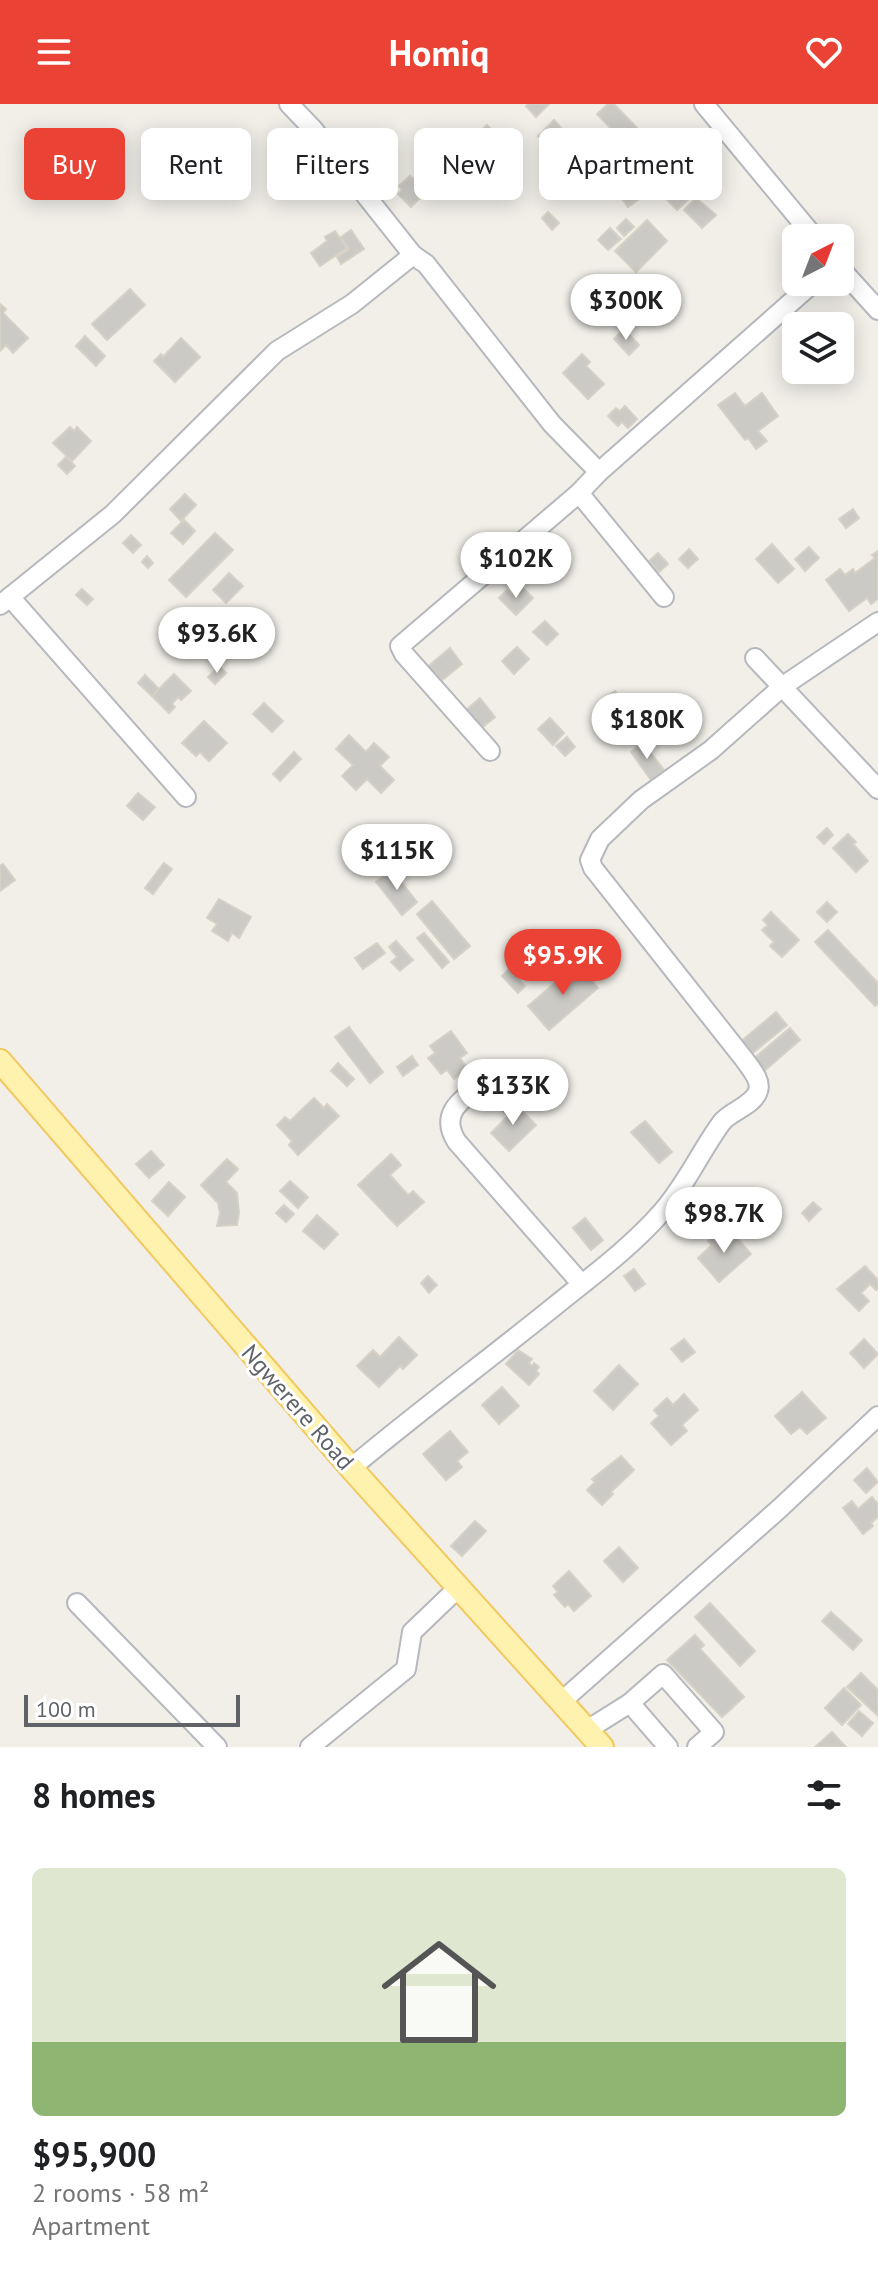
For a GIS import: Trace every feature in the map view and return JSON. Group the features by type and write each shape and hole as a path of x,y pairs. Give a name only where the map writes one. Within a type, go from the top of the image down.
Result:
{"main road":[{"name":"Ngwerere Road","path":"0,1061 351,1468 594,1738"}],"street":[{"path":"289,104 313,129 413,255 426,264 552,424 599,472"},
{"path":"704,104 803,224"},
{"path":"186,797 5,601 113,514 277,351 352,304 413,255"},
{"path":"854,283 878,310"},
{"path":"490,751 400,646 579,493 798,296"},
{"path":"579,493 664,597"},
{"path":"351,1468 411,1417 615,1258 659,1215 685,1184 698,1155 725,1118 755,1097 758,1080 744,1059 634,922 590,860 600,839 641,800 711,750 783,686 878,622"},
{"path":"755,658 878,789"},
{"path":"488,1080 455,1108 448,1119 448,1129 579,1281 586,1281"},
{"path":"562,1701 779,1509 878,1416"},
{"path":"310,1747 406,1669 412,1632 459,1587"},
{"path":"77,1603 217,1747"},
{"path":"594,1738 663,1674 714,1732 697,1747"},
{"path":"630,1703 668,1747"}],"building":[{"path":"549,104 536,117 526,106"},
{"path":"608,104 614,104 637,128 611,128 597,114"},
{"path":"554,120 561,128 546,128"},
{"path":"410,176 413,179 414,200 418,200 411,207 398,194 402,190 399,186"},
{"path":"623,200 638,200 628,207"},
{"path":"668,200 688,200 677,210"},
{"path":"694,200 698,200 716,215 702,228 684,210"},
{"path":"548,212 559,223 552,230 542,218"},
{"path":"626,219 634,227 624,236 617,228"},
{"path":"647,220 667,241 636,272 615,251"},
{"path":"610,228 621,239 608,250 598,240"},
{"path":"351,230 364,249 341,264 337,257 349,249 341,237"},
{"path":"335,231 347,248 320,266 311,253"},
{"path":"611,275 622,287 612,296 601,284"},
{"path":"655,287 665,297 655,308 644,297"},
{"path":"130,289 145,305 107,340 92,324"},
{"path":"0,304 6,309 3,313 28,338 13,353 6,345 0,351"},
{"path":"624,329 639,345 629,355 614,339"},
{"path":"85,336 105,356 96,366 76,346"},
{"path":"181,338 200,357 175,382 154,361 161,354 163,357"},
{"path":"582,354 590,362 586,366 604,384 588,399 563,373"},
{"path":"735,393 745,406 762,393 778,416 758,431 767,441 756,449 748,438 745,440 718,405"},
{"path":"625,406 637,419 628,428 622,422 618,426 608,416 616,408 620,411"},
{"path":"70,427 74,431 77,427 91,441 72,461 53,443"},
{"path":"66,457 75,466 67,474 58,465"},
{"path":"185,494 196,505 181,521 170,509"},
{"path":"853,509 859,518 846,528 839,519"},
{"path":"184,520 195,531 183,544 171,533"},
{"path":"215,533 233,550 186,597 169,580"},
{"path":"131,535 141,545 133,553 123,543"},
{"path":"772,544 794,569 778,583 756,559"},
{"path":"809,547 819,558 805,571 795,559"},
{"path":"689,549 698,559 688,568 679,559"},
{"path":"878,551 878,599 871,604 867,598 849,611 826,580 840,569 845,575 853,569 855,573 875,558 872,555"},
{"path":"658,553 668,564 659,572 649,561"},
{"path":"147,556 153,563 148,568 142,562"},
{"path":"229,573 243,586 226,603 213,590"},
{"path":"521,586 533,598 516,615 499,598 507,590 512,595"},
{"path":"82,589 93,599 87,605 76,595"},
{"path":"545,621 558,634 547,645 533,632"},
{"path":"517,647 529,659 514,674 502,661"},
{"path":"450,648 462,664 436,685 424,670"},
{"path":"219,666 226,673 215,684 208,677"},
{"path":"174,674 191,691 181,700 178,697 169,713 152,696"},
{"path":"145,675 159,689 152,696 138,683"},
{"path":"615,691 624,704 614,711 604,698"},
{"path":"480,698 495,717 479,730 465,711"},
{"path":"264,703 283,721 272,732 253,714"},
{"path":"550,718 564,733 553,745 538,729"},
{"path":"204,721 227,743 209,761 200,752 196,756 182,743"},
{"path":"349,735 366,752 374,743 389,757 380,766 394,780 381,793 367,779 356,790 342,776 353,765 336,749"},
{"path":"567,737 575,747 565,756 556,746"},
{"path":"643,743 664,770 651,780 631,752"},
{"path":"294,752 301,759 280,781 273,774"},
{"path":"138,793 155,807 143,820 127,806"},
{"path":"827,828 833,835 824,844 817,837"},
{"path":"848,834 868,861 856,872 833,848"},
{"path":"164,863 172,869 153,894 145,888"},
{"path":"3,864 15,880 0,891 0,866"},
{"path":"392,870 417,902 402,915 376,882"},
{"path":"219,899 251,917 239,938 232,933 228,941 212,931 217,924 207,918"},
{"path":"432,901 470,946 454,959 417,914"},
{"path":"827,902 837,912 827,922 817,912"},
{"path":"771,912 799,940 782,957 770,946 774,942 762,930 768,925 763,920"},
{"path":"828,930 878,983 878,1004 875,1006 815,942"},
{"path":"424,933 449,962 442,968 417,938"},
{"path":"396,941 413,960 400,971 391,962 397,957 389,947"},
{"path":"377,943 385,953 363,969 355,958"},
{"path":"577,964 598,988 549,1030 528,1006"},
{"path":"509,969 525,986 518,993 502,976"},
{"path":"776,1012 787,1025 748,1057 738,1044"},
{"path":"349,1027 383,1072 370,1083 335,1037"},
{"path":"790,1028 800,1040 763,1072 752,1060"},
{"path":"451,1031 467,1053 460,1058 467,1068 454,1079 447,1070 441,1074 428,1058 435,1053 430,1046"},
{"path":"412,1056 418,1065 403,1076 397,1067"},
{"path":"338,1063 354,1079 347,1086 331,1071"},
{"path":"314,1098 324,1108 327,1104 339,1116 298,1155 289,1145 292,1141 277,1125 285,1117 290,1121"},
{"path":"512,1101 536,1125 509,1151 491,1133 508,1116 502,1110"},
{"path":"645,1121 672,1152 659,1163 631,1132"},
{"path":"151,1151 164,1165 149,1178 136,1164"},
{"path":"391,1154 401,1165 390,1175 408,1195 413,1191 424,1202 397,1226 358,1185"},
{"path":"227,1159 238,1169 226,1182 237,1193 239,1213 237,1225 217,1226 220,1213 218,1203 201,1185"},
{"path":"290,1181 308,1197 298,1208 280,1191"},
{"path":"169,1182 185,1197 168,1216 152,1201"},
{"path":"813,1202 821,1209 809,1221 802,1213"},
{"path":"284,1205 294,1214 286,1222 276,1213"},
{"path":"317,1215 338,1234 324,1249 303,1231"},
{"path":"585,1218 603,1240 591,1250 573,1228"},
{"path":"730,1230 751,1254 719,1282 698,1258 712,1245 708,1241 720,1231 724,1235"},
{"path":"865,1266 878,1280 878,1288 876,1290 870,1284 861,1293 869,1301 859,1311 837,1289"},
{"path":"634,1269 645,1284 635,1291 624,1276"},
{"path":"428,1276 437,1285 429,1293 421,1283"},
{"path":"399,1337 417,1355 403,1369 400,1366 379,1387 357,1366 373,1350 380,1357"},
{"path":"684,1339 695,1352 682,1362 671,1349"},
{"path":"864,1339 878,1354 864,1368 850,1353"},
{"path":"518,1350 532,1359 529,1363 532,1366 534,1363 539,1367 536,1371 539,1374 529,1385 506,1364"},
{"path":"619,1365 638,1384 613,1410 594,1391"},
{"path":"502,1387 519,1406 499,1424 482,1405"},
{"path":"802,1392 826,1418 807,1434 800,1427 791,1434 775,1416"},
{"path":"684,1394 698,1410 682,1425 687,1431 671,1445 651,1423 659,1416 654,1410 667,1398 673,1405"},
{"path":"450,1431 468,1452 457,1461 462,1467 446,1480 423,1454"},
{"path":"621,1456 634,1470 602,1505 587,1490 595,1482 592,1479"},
{"path":"867,1468 878,1482 866,1493 854,1480"},
{"path":"872,1497 878,1504 878,1517 863,1534 843,1508 852,1501 858,1509"},
{"path":"475,1521 486,1531 462,1556 451,1546"},
{"path":"619,1547 638,1568 623,1582 604,1561"},
{"path":"569,1571 591,1596 574,1611 568,1604 565,1607 554,1595 558,1592 553,1586"},
{"path":"710,1603 755,1651 740,1666 695,1617"},
{"path":"831,1612 862,1640 853,1650 822,1621"},
{"path":"695,1635 704,1645 700,1649 744,1697 722,1717 667,1660"},
{"path":"861,1673 878,1690 878,1716 847,1687"},
{"path":"844,1688 861,1705 842,1725 825,1708"},
{"path":"859,1711 873,1723 862,1736 848,1724"},
{"path":"832,1732 846,1747 815,1747"}]}
